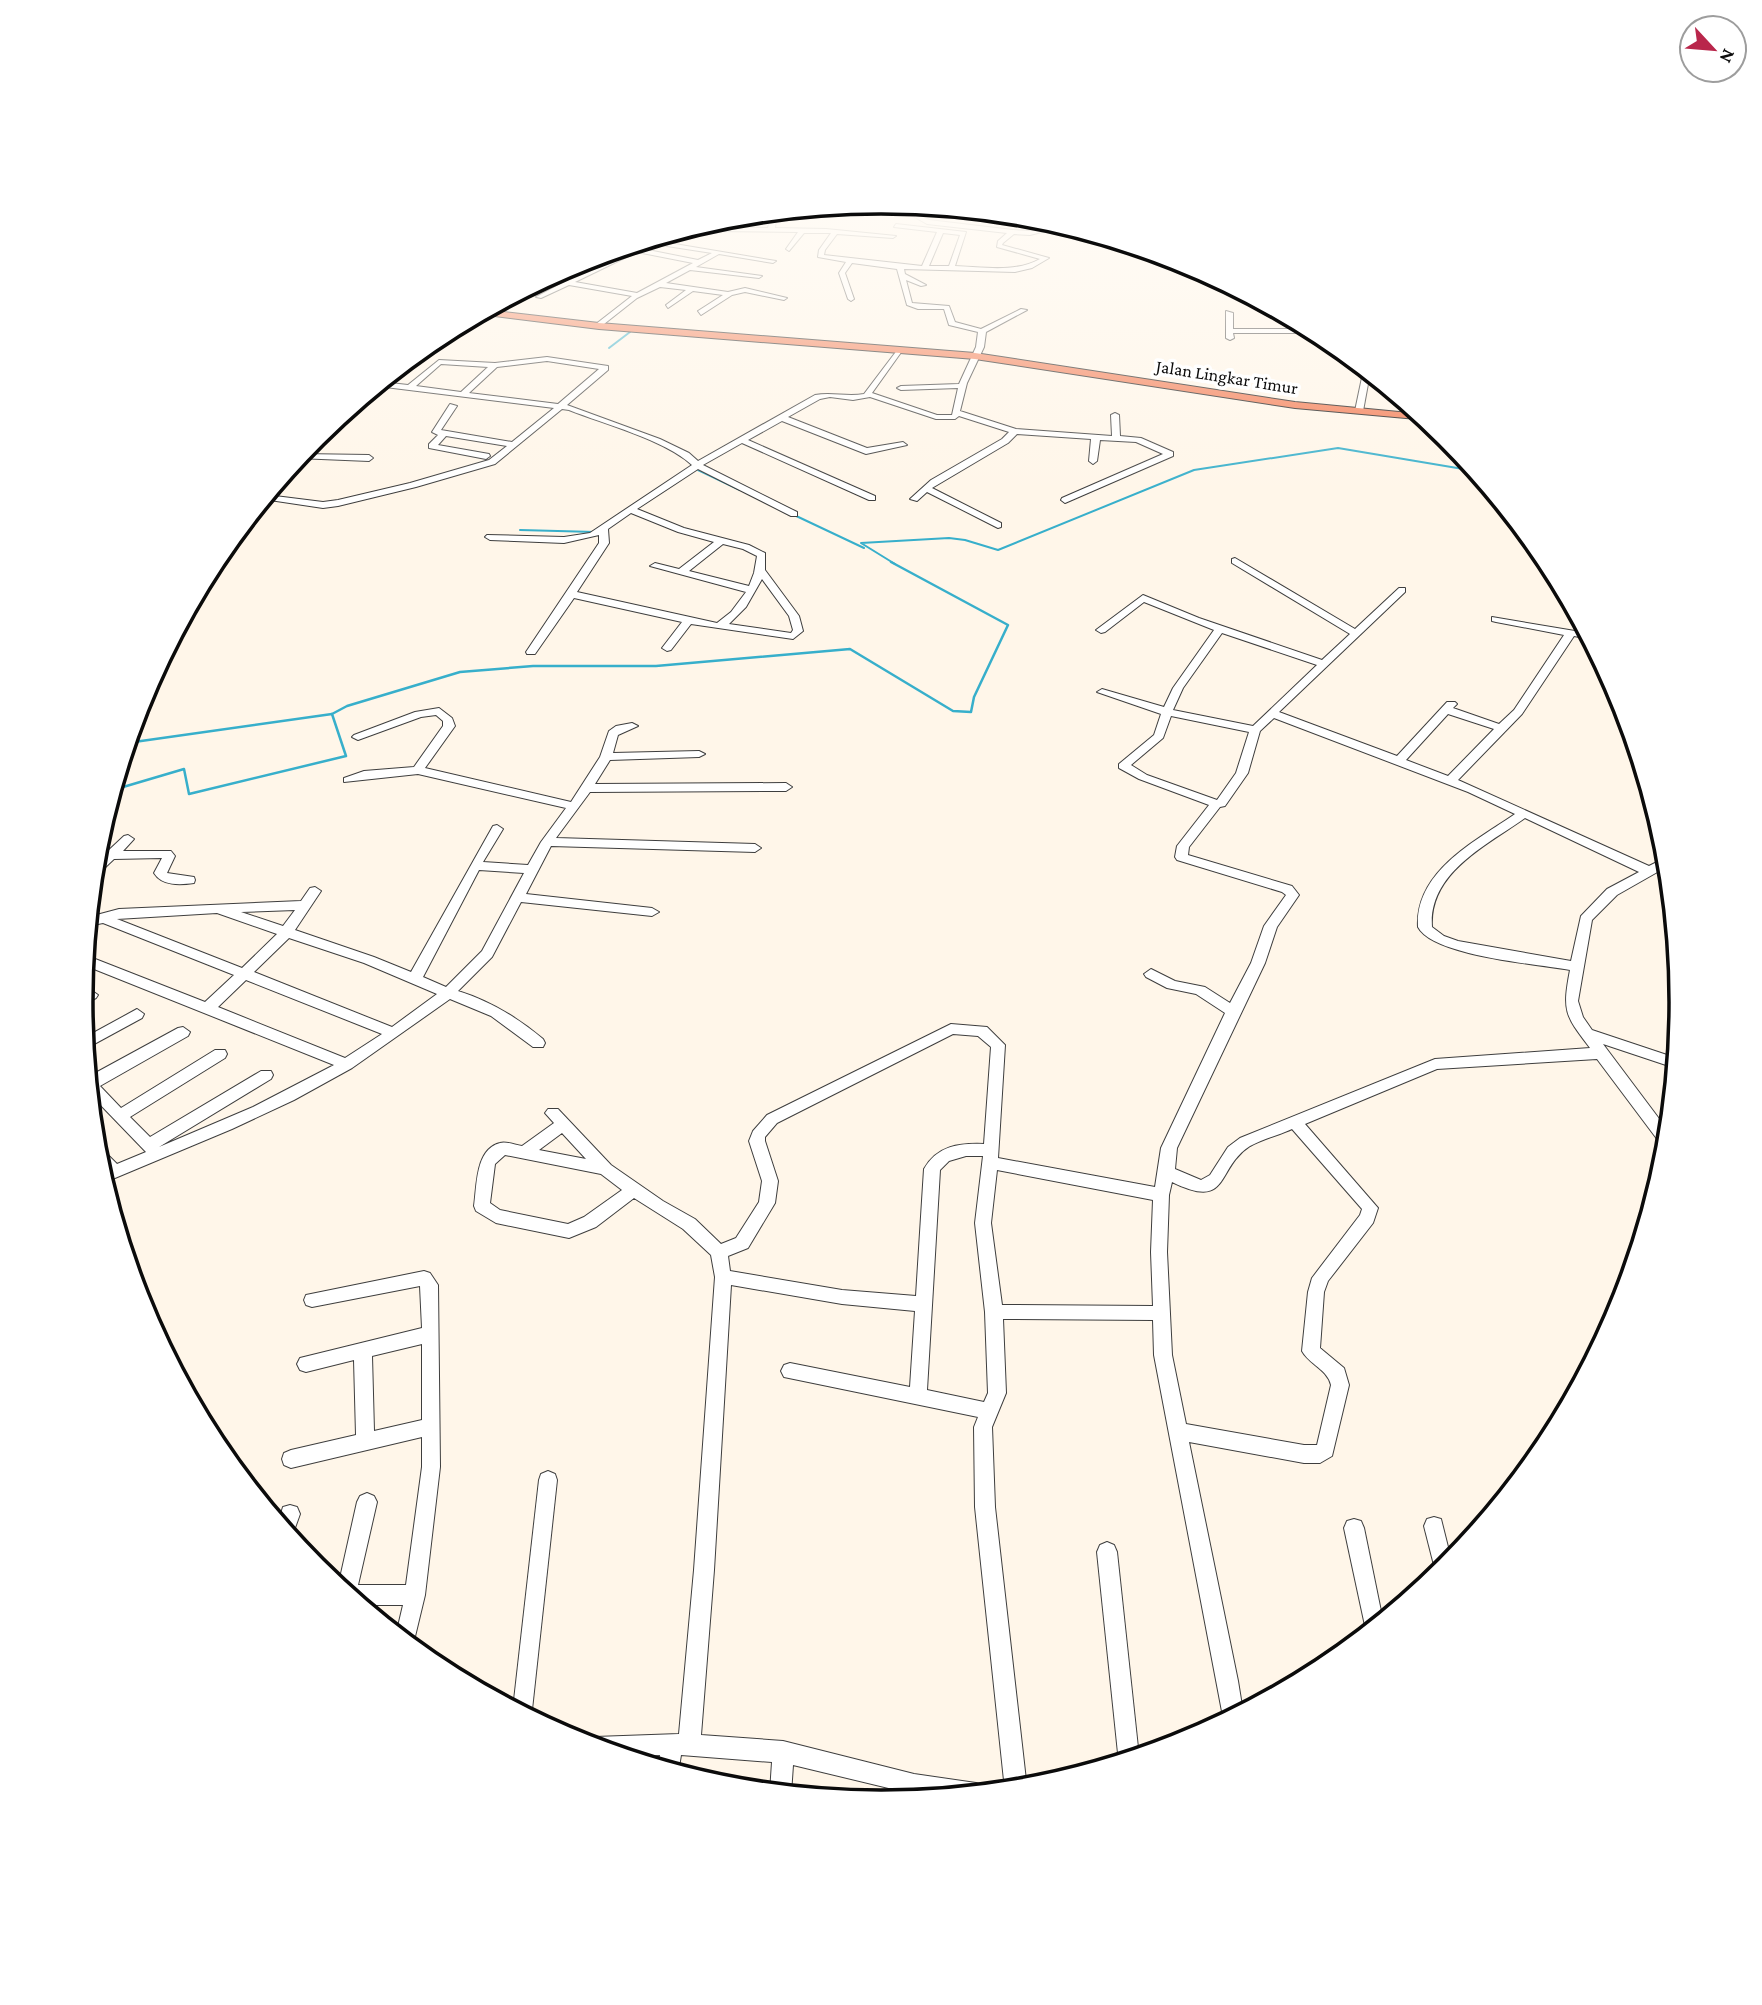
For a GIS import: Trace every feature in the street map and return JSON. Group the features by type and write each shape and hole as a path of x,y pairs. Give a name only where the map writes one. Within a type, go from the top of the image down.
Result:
{"highway":[{"name":"Jalan Lingkar Timur","path":"497,315 599,326 975,356 1295,405 1408,416"}],"street":[{"path":"599,326 625,305"},
{"path":"701,313 714,305"},
{"path":"911,305 947,307 952,323 982,331 1023,310"},
{"path":"1229,313 1230,335 1294,332"},
{"path":"490,537 564,540 593,535 698,466 780,417 824,395 853,398 867,395 893,400 943,418 953,418 957,413 962,386 982,331"},
{"path":"867,395 898,351"},
{"path":"275,499 323,505 338,503 492,462 605,368 547,359 495,365 439,362 409,389"},
{"path":"462,395 495,365"},
{"path":"1359,411 1365,380"},
{"path":"390,386 582,411 686,455 698,466 794,514"},
{"path":"901,388 962,386"},
{"path":"453,406 436,431 443,435 515,445"},
{"path":"957,413 1015,431 1138,440 1170,454 1066,500"},
{"path":"1115,415 1116,438"},
{"path":"780,417 866,451 902,445"},
{"path":"914,499 934,482 1005,441 1015,431"},
{"path":"443,435 432,446 486,456"},
{"path":"1093,461 1096,436"},
{"path":"742,440 872,498"},
{"path":"313,456 369,458"},
{"path":"928,489 998,525"},
{"path":"631,510 681,530 758,551 762,555 763,562 751,590 730,620 720,625"},
{"path":"531,652 604,543 603,529"},
{"path":"682,572 722,540"},
{"path":"1235,561 1357,634"},
{"path":"655,566 751,590"},
{"path":"571,594 688,621 787,637 797,634 794,616 760,570"},
{"path":"1232,1708 1163,1355 1161,1195 1169,1148 1258,964 1271,926 1293,894 1287,889 1181,857 1179,854 1216,804 1221,803 1234,788 1242,773 1255,730 1402,590"},
{"path":"1101,629 1141,598 1325,664"},
{"path":"1496,619 1578,635"},
{"path":"667,648 688,621"},
{"path":"1216,804 1143,777 1123,766 1159,736 1178,688 1220,628"},
{"path":"1450,781 1518,712 1570,634"},
{"path":"1102,692 1167,712 1255,730"},
{"path":"1399,761 1448,706 1501,728"},
{"path":"358,737 419,714 435,711 443,713 449,726 418,769"},
{"path":"1272,712 1450,781 1650,872"},
{"path":"153,1150 228,1124 347,1064 448,993 486,954 530,869 606,757 613,733 620,727 632,726"},
{"path":"606,757 699,754"},
{"path":"348,780 363,775 418,769 574,806"},
{"path":"587,788 786,787"},
{"path":"1524,813 1463,858 1434,886 1429,896 1424,923 1437,938 1461,945 1576,967"},
{"path":"414,980 497,829"},
{"path":"106,862 128,839"},
{"path":"547,842 755,849"},
{"path":"114,855 167,854 169,856 160,873 162,876 167,879 189,880"},
{"path":"475,866 530,869"},
{"path":"1657,868 1612,892 1586,919 1571,1001 1576,1018 1659,1130"},
{"path":"207,1009 285,934 315,891"},
{"path":"517,897 652,912"},
{"path":"97,920 119,913 307,905"},
{"path":"218,909 285,934 369,960 414,980 473,1001 515,1023 538,1042"},
{"path":"108,917 109,922 394,1033"},
{"path":"94,964 347,1064"},
{"path":"1151,974 1172,985 1200,990 1233,1011"},
{"path":"94,1039 137,1014"},
{"path":"719,1252 742,1243 765,1210 770,1181 757,1141 758,1135 772,1119 951,1029 982,1031 998,1045 984,1223 993,1312 997,1393 983,1426 985,1507 1015,1779"},
{"path":"97,1080 183,1032"},
{"path":"1587,1034 1667,1060"},
{"path":"1167,1172 1188,1184 1210,1186 1219,1180 1235,1148 1435,1065 1602,1053"},
{"path":"120,1116 220,1054"},
{"path":"112,1173 153,1150 266,1075"},
{"path":"98,1093 153,1150"},
{"path":"526,1151 559,1119 605,1169 657,1206 690,1224 719,1252 723,1277 709,1462 702,1615 680,1744 672,1762"},
{"path":"1178,1432 1304,1454 1320,1454 1325,1450 1340,1385 1338,1374 1311,1351 1316,1292 1325,1268 1367,1218 1370,1208 1295,1122"},
{"path":"605,1169 502,1148 488,1162 482,1206 496,1216 569,1231 590,1222 634,1190"},
{"path":"918,1398 932,1169 943,1155 954,1151 991,1156 1161,1195"},
{"path":"723,1277 842,1297 923,1304"},
{"path":"312,1300 425,1278 430,1285 432,1467 415,1595 407,1632"},
{"path":"993,1312 1161,1313"},
{"path":"306,1364 430,1334"},
{"path":"363,1350 365,1440"},
{"path":"790,1371 989,1411"},
{"path":"291,1459 431,1426"},
{"path":"524,1705 548,1480"},
{"path":"348,1583 367,1502"},
{"path":"1434,1526 1441,1557"},
{"path":"1354,1528 1372,1619"},
{"path":"1107,1552 1128,1751"},
{"path":"360,1594 415,1595"},
{"path":"622,1747 680,1744 783,1752 938,1788"},
{"path":"781,1784 783,1752"}],"waterway":[{"path":"609,348 630,332"},
{"path":"895,564 861,543 949,538 998,550 1194,470 1338,448 1460,469"},
{"path":"698,470 740,490"},
{"path":"792,514 864,548"},
{"path":"520,530 595,532"},
{"path":"332,714 347,706 460,672 533,666 656,666 850,649 953,711 971,712 974,697 1008,625 891,562"},
{"path":"123,787 184,769 189,794 346,756 332,714"},
{"path":"138,741 332,714"}]}
